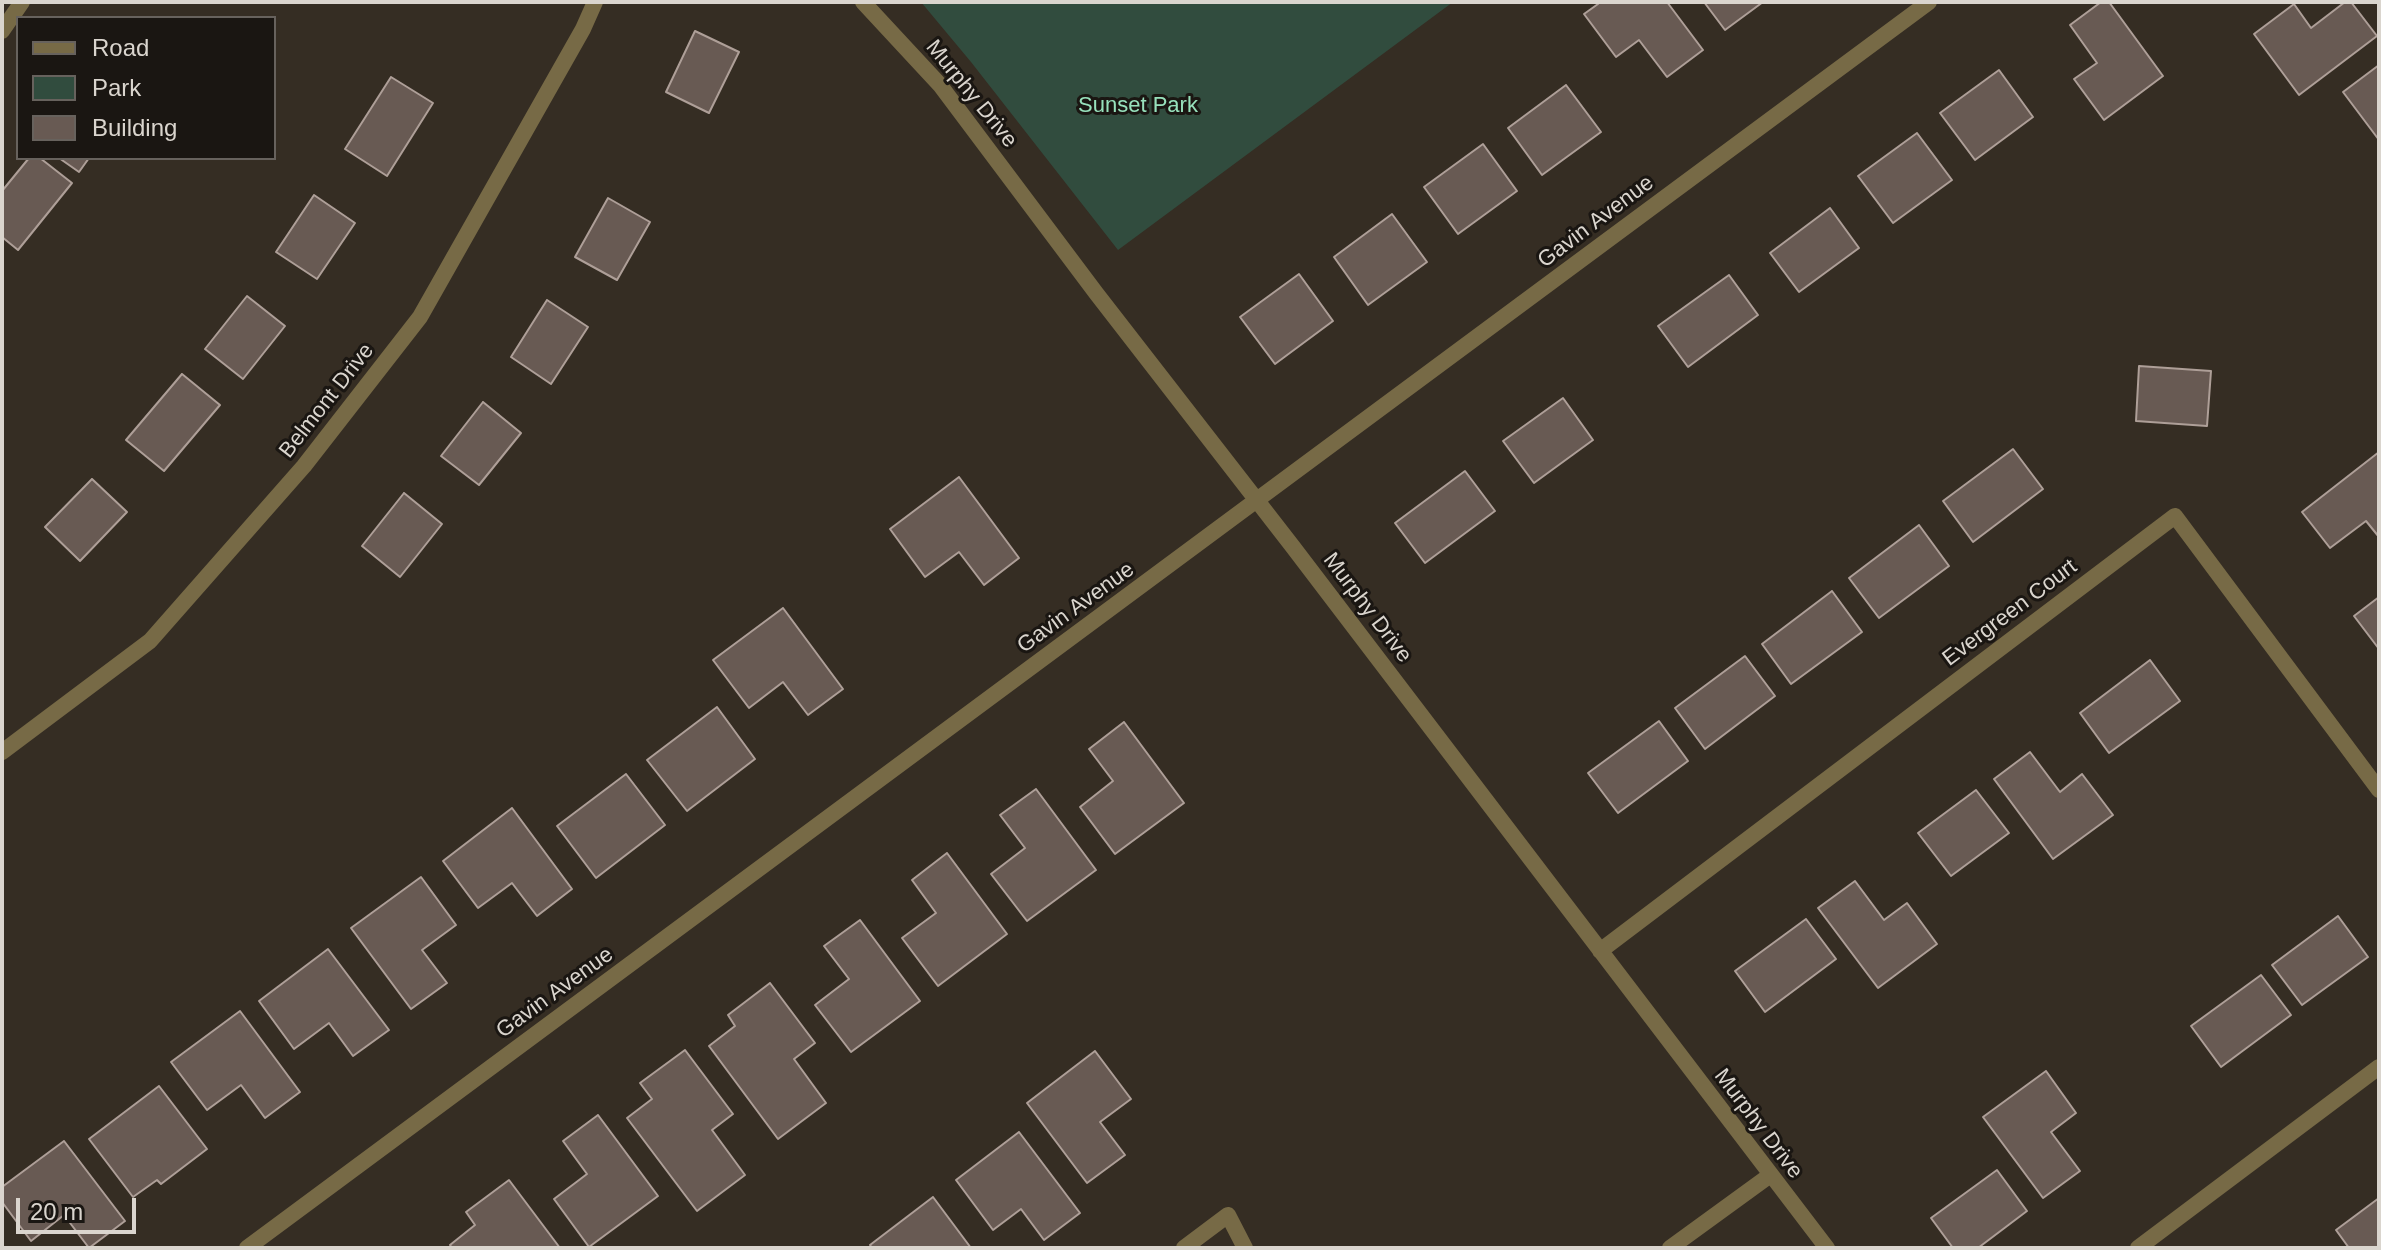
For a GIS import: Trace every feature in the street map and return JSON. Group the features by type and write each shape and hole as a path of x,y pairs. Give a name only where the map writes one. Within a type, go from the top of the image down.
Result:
{"street":[{"path":"2,31 22,2"},
{"name":"Belmont Drive","path":"2,752 150,641 304,466 420,317 583,29 595,2"},
{"name":"Murphy Drive","path":"863,2 940,85 1769,1176 1827,1248"},
{"name":"Gavin Avenue","path":"247,1248 1929,2"},
{"name":"Evergreen Court","path":"1600,951 2175,516 2379,790"},
{"path":"2138,1248 2379,1067"},
{"path":"1670,1248 1769,1176"},
{"path":"1184,1248 1228,1215 1245,1248"}],"green space":[{"name":"Sunset Park","path":"921,2 1453,2 1118,250"}],"building":[{"path":"1596,2 1667,2 1703,50 1667,77 1639,40 1616,57 1584,14 1598,4"},
{"path":"1704,2 1763,2 1725,30"},
{"path":"2101,2 2109,2 2163,76 2104,120 2074,79 2097,63 2070,25"},
{"path":"2345,2 2351,2 2377,36 2299,95 2254,34 2294,4 2311,28"},
{"path":"695,31 739,52 709,113 666,92"},
{"path":"2379,65 2379,140 2343,92"},
{"path":"1999,70 2033,117 1975,160 1940,113"},
{"path":"391,77 433,103 387,176 345,149"},
{"path":"1566,85 1601,132 1542,175 1508,128"},
{"path":"1917,133 1952,180 1893,223 1858,176"},
{"path":"1483,144 1517,191 1458,234 1424,187"},
{"path":"27,160 43,160 72,183 18,250 2,237 2,191"},
{"path":"62,160 88,160 79,172"},
{"path":"314,195 355,223 317,279 276,252"},
{"path":"608,198 650,222 617,280 575,257"},
{"path":"1830,208 1859,248 1799,292 1770,253"},
{"path":"1392,214 1427,262 1368,305 1334,257"},
{"path":"1299,274 1333,321 1275,364 1240,317"},
{"path":"1729,275 1758,315 1688,367 1658,326"},
{"path":"247,296 285,326 243,379 205,349"},
{"path":"547,300 588,327 551,384 511,357"},
{"path":"2139,366 2211,371 2207,426 2136,421"},
{"path":"182,374 220,405 164,471 126,440"},
{"path":"1563,398 1593,440 1534,483 1503,441"},
{"path":"483,402 521,433 479,485 441,456"},
{"path":"2013,449 2043,489 1973,542 1943,501"},
{"path":"2379,452 2379,537 2366,521 2330,548 2302,512"},
{"path":"1465,471 1495,511 1425,563 1395,523"},
{"path":"959,477 1019,558 984,585 959,552 925,577 890,529"},
{"path":"92,479 127,512 80,561 45,527"},
{"path":"404,493 442,524 400,577 362,546"},
{"path":"1919,525 1949,566 1879,618 1849,578"},
{"path":"1832,591 1862,632 1791,684 1762,644"},
{"path":"2379,597 2379,649 2354,616"},
{"path":"783,608 843,689 808,715 783,682 749,708 713,660"},
{"path":"1745,656 1775,696 1705,749 1675,708"},
{"path":"2150,660 2180,701 2109,753 2080,713"},
{"path":"717,707 755,759 687,811 647,760"},
{"path":"1659,721 1688,761 1618,813 1588,773"},
{"path":"1124,722 1184,803 1115,854 1080,807 1113,781 1089,749"},
{"path":"2030,752 2060,792 2082,774 2113,815 2053,859 1994,779"},
{"path":"626,774 665,825 596,878 557,826"},
{"path":"1036,789 1096,870 1027,921 991,874 1025,848 1000,815"},
{"path":"1976,790 2009,833 1951,876 1918,833"},
{"path":"512,808 572,889 537,916 512,883 478,908 443,861"},
{"path":"947,853 1007,934 938,986 902,938 936,913 912,880"},
{"path":"421,877 456,925 422,950 447,983 411,1009 351,928"},
{"path":"1855,881 1884,920 1907,903 1937,944 1878,988 1818,908"},
{"path":"2338,916 2368,957 2302,1005 2272,965"},
{"path":"1806,919 1836,959 1765,1012 1735,971"},
{"path":"860,920 920,1001 851,1052 815,1005 849,979 824,946"},
{"path":"328,949 389,1030 353,1056 329,1023 294,1049 259,1001"},
{"path":"2261,975 2291,1015 2221,1067 2191,1026"},
{"path":"770,983 815,1043 794,1059 826,1103 778,1139 709,1046 735,1026 728,1015"},
{"path":"240,1011 300,1092 265,1118 241,1085 207,1110 171,1062"},
{"path":"685,1050 733,1114 712,1130 745,1175 697,1211 627,1118 652,1099 640,1083"},
{"path":"1095,1051 1131,1099 1100,1122 1125,1155 1087,1183 1027,1103"},
{"path":"2046,1071 2076,1113 2051,1132 2080,1171 2043,1198 1983,1117"},
{"path":"159,1086 207,1149 161,1184 157,1180 133,1197 89,1139"},
{"path":"598,1115 658,1196 589,1247 554,1199 587,1174 563,1141"},
{"path":"1019,1132 1080,1213 1044,1240 1021,1209 993,1230 956,1180"},
{"path":"64,1141 125,1221 89,1248 64,1215 31,1241 2,1202 2,1187"},
{"path":"1997,1170 2027,1211 1978,1248 1953,1248 1931,1218"},
{"path":"509,1180 560,1248 452,1248 450,1245 475,1225 466,1212"},
{"path":"933,1197 971,1248 872,1248 870,1245"},
{"path":"2379,1198 2379,1248 2349,1248 2336,1230"}]}
